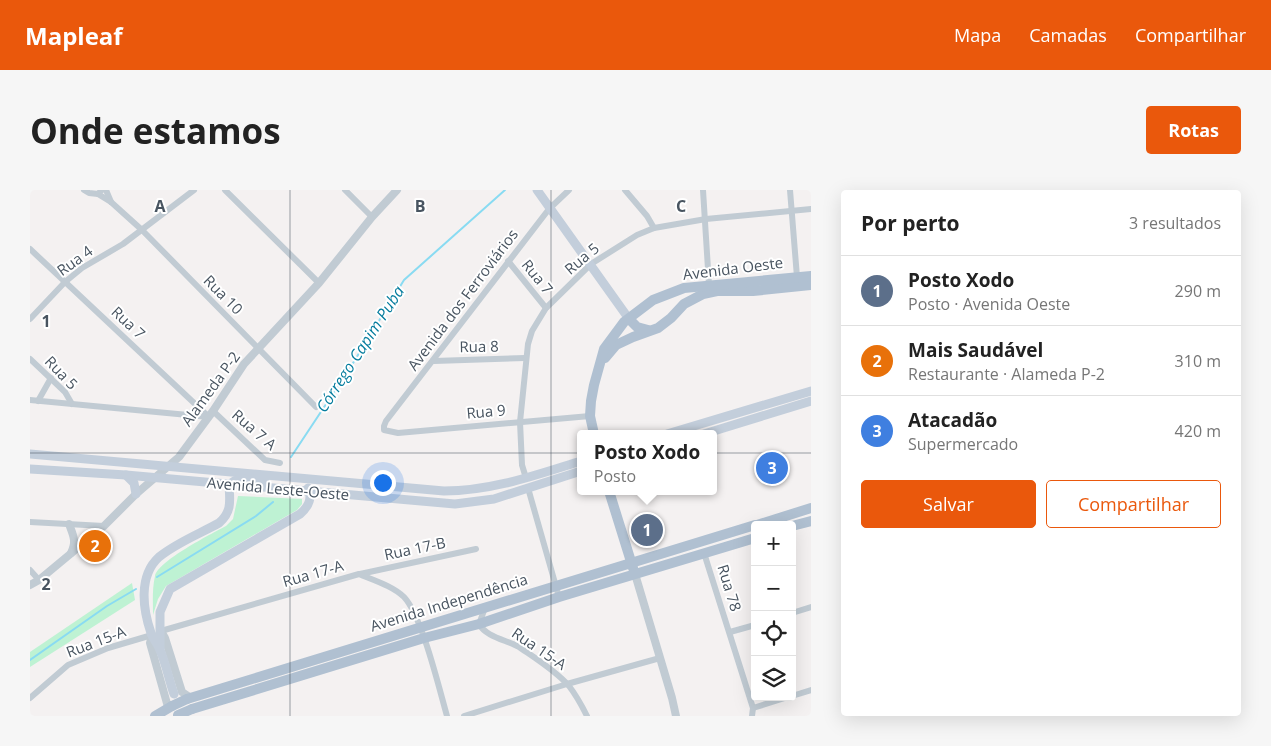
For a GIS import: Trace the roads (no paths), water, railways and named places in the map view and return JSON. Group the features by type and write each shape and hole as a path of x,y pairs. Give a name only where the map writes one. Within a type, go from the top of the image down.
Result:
{"main road":[{"path":"536,190 629,318 638,328 648,330"},
{"name":"Avenida Oeste","path":"593,430 590,416 594,386 604,349 624,322 653,300 684,288 811,276"},
{"name":"Avenida Oeste","path":"601,362 616,345 648,330 658,328 684,304 703,294 717,291 753,291 811,285"},
{"path":"665,296 670,299 676,311"},
{"path":"680,430 811,391"},
{"path":"717,430 811,401"},
{"name":"Avenida Leste-Oeste","path":"30,454 170,465 444,491 492,487 577,462"},
{"name":"Avenida Leste-Oeste","path":"30,469 126,475 455,504 494,500 577,472"},
{"path":"126,475 134,483 136,494"},
{"path":"174,694 160,651 152,635 144,595 149,571 158,558 167,551 219,523 224,518 230,508 228,485 235,479 265,479 274,475"},
{"path":"160,651 160,612 170,589 306,509 309,503 310,492 298,477"},
{"path":"610,495 635,574"},
{"name":"Avenida Independência","path":"769,521 811,508"},
{"path":"796,525 811,521"},
{"name":"Avenida Independência","path":"178,716 424,638 479,624 632,564 751,527"},
{"name":"Avenida Independência","path":"155,716 170,706 189,698 419,627 485,608 635,574 751,539"},
{"path":"311,661 314,672"}],"street":[{"name":"Rua 10","path":"84,190 89,193 100,192 142,230 316,407"},
{"name":"Rua 10","path":"106,190 111,202"},
{"name":"Rua 4","path":"30,319 65,282 82,268 123,244 194,190"},
{"path":"224,190 318,283"},
{"path":"345,190 372,217"},
{"name":"Alameda P-2","path":"30,585 39,580 104,526 136,494 179,457 211,414 235,376 318,283 372,217 397,190"},
{"name":"Avenida dos Ferroviários","path":"384,430 386,420 434,360 508,261 549,209 569,190"},
{"path":"625,190 654,228"},
{"path":"703,190 709,285"},
{"path":"790,190 797,277"},
{"name":"Rua 5","path":"526,478 522,465 520,422 525,358 532,331 546,308 591,264 638,235 654,228 706,219 811,209"},
{"name":"Rua 7","path":"30,248 211,414"},
{"name":"Rua 7","path":"508,261 546,308"},
{"name":"Rua 8","path":"434,360 525,358"},
{"name":"Rua 5","path":"30,359 65,392 72,404"},
{"path":"38,401 51,378"},
{"path":"30,400 211,414"},
{"name":"Rua 7 A","path":"211,414 265,460 280,463"},
{"name":"Rua 9","path":"384,430 398,433 590,416"},
{"path":"528,488 558,592"},
{"path":"30,522 104,526"},
{"path":"68,524 75,539 75,545 71,554"},
{"name":"Rua 17-B","path":"359,574 476,549"},
{"name":"Rua 78","path":"704,553 753,708 752,716"},
{"path":"30,570 39,580"},
{"name":"Rua 17-A","path":"161,631 359,574 404,598 411,607 424,638 447,716"},
{"path":"635,574 676,716"},
{"path":"796,612 811,607"},
{"path":"479,624 485,608"},
{"name":"Rua 15-A","path":"479,624 490,635 518,647 567,684 588,716"},
{"path":"730,632 751,626"},
{"path":"161,631 165,638 182,692 189,698"},
{"path":"152,635 150,644 170,706"},
{"name":"Rua 15-A","path":"30,698 68,665 108,648 152,635"},
{"path":"464,716 660,658"},
{"path":"796,695 811,690"},
{"path":"753,708 775,701"}],"waterway":[{"name":"Córrego Capim Puba","path":"291,457 350,368 404,280 505,190"},
{"name":"Córrego Capim Puba","path":"157,577 256,516 273,502"},
{"name":"Córrego Capim Puba","path":"30,660 107,606 136,589"}],"place":[{"name":"Atacadão","path":"772,468"},
{"name":"Posto Xodo","path":"647,530"},
{"name":"Mais Saudável","path":"95,546"}]}
